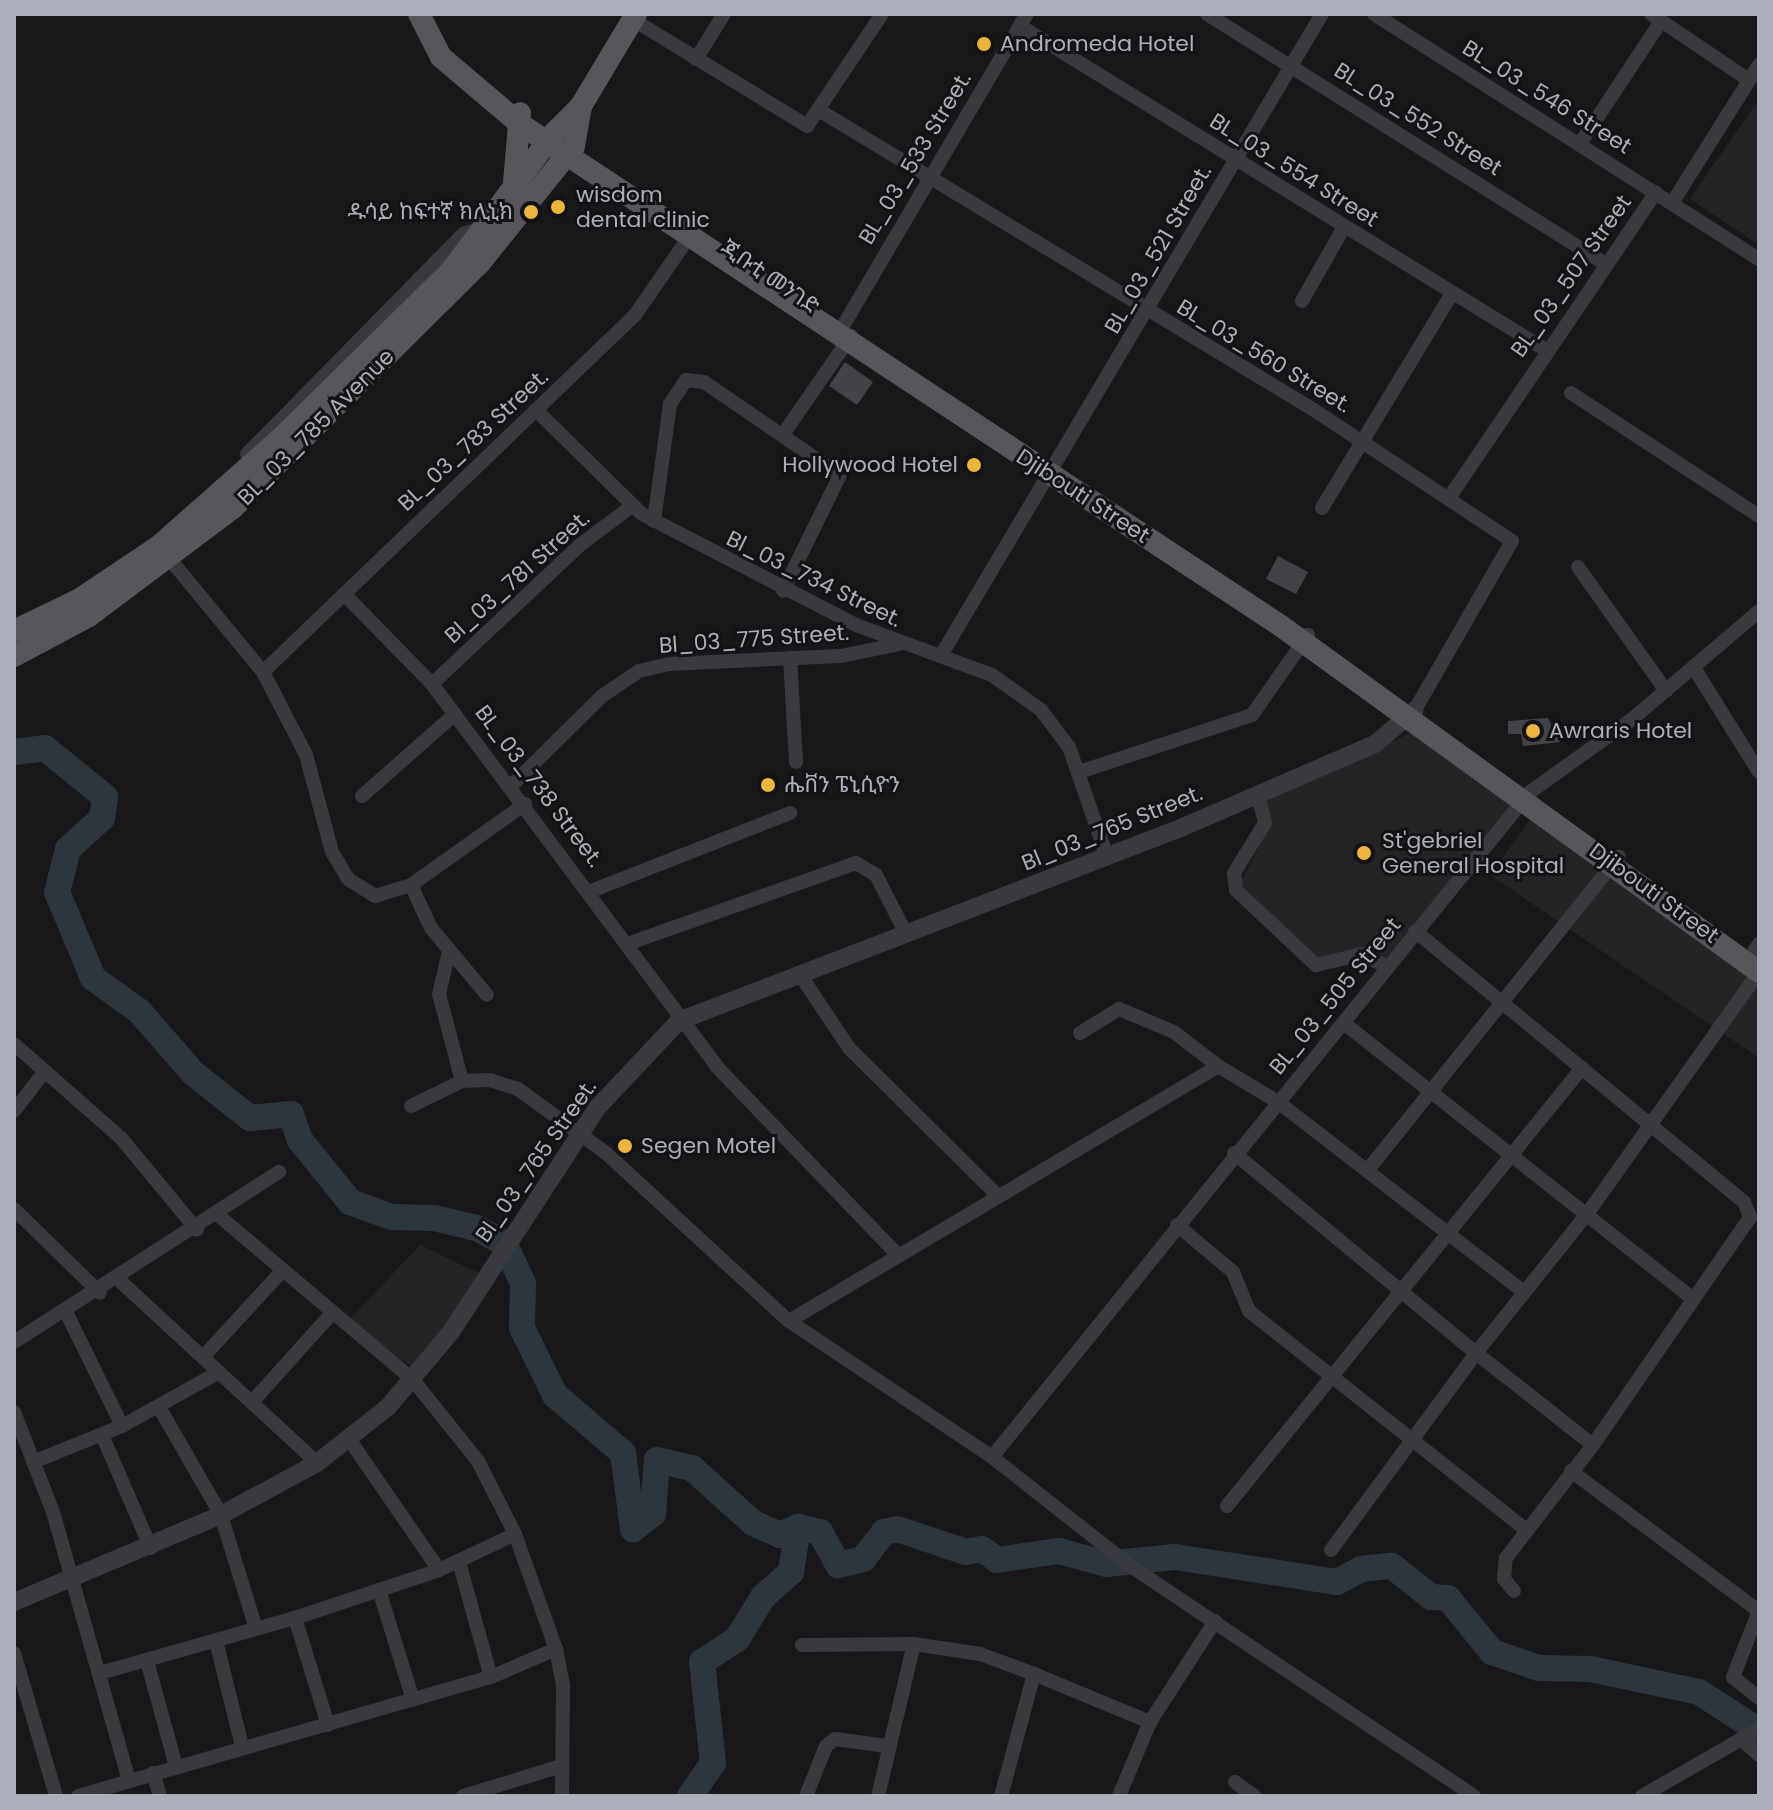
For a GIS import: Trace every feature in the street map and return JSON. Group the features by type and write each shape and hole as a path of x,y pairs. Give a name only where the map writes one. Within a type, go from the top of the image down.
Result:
{"main road":[{"path":"419,14 441,57 520,118 1051,469"},
{"path":"427,14 454,59 520,118"},
{"path":"584,158 581,106 634,17"},
{"name":"BL_03_785 Avenue","path":"14,656 89,616 165,553 451,271 550,138 581,106"},
{"path":"513,190 520,118"},
{"name":"BL_03_785 Avenue","path":"14,631 165,553 233,508 467,278 541,187 584,158"},
{"name":"Djibouti Street","path":"1051,469 1305,639 1758,958"}],"street":[{"path":"696,59 724,14"},
{"path":"634,17 696,59 807,126 822,112 882,14"},
{"name":"BL_03_552 Street","path":"1207,14 1604,263"},
{"name":"BL_03_521 Street.","path":"943,652 1322,14"},
{"name":"BL_03_546 Street","path":"1374,14 1656,192"},
{"path":"1580,144 1656,17 1749,80"},
{"name":"BL_03_554 Street","path":"1023,20 1236,161 1546,350"},
{"name":"BL_03_533 Street.","path":"784,433 848,334 927,178 1023,20"},
{"path":"1759,65 1672,203 1759,259"},
{"name":"BL_03_560 Street.","path":"822,112 1362,441 1499,529 1512,541 1511,552 1411,714"},
{"name":"BL_03_507 Street","path":"1449,498 1604,263 1656,192 1672,203"},
{"path":"1302,301 1344,227"},
{"name":"BL_03_783 Street.","path":"263,672 635,315 694,231"},
{"path":"1322,508 1452,293"},
{"path":"654,521 678,385 704,382 784,433 840,475 783,591"},
{"path":"1571,393 1759,516"},
{"name":"Bl_03_734 Street.","path":"536,410 632,506 654,521 783,591 899,644 943,652 992,675 1041,710 1079,772 1107,857"},
{"name":"Bl_03_781 Street.","path":"432,684 580,545 632,506"},
{"path":"165,553 263,672 316,780 336,866 375,896 411,885 525,804"},
{"path":"1578,567 1666,691"},
{"name":"BL_03_738 Street.","path":"344,594 432,684 630,943 679,1021 795,1155 897,1254"},
{"name":"BL_03_505 Street","path":"992,1457 1234,1153 1345,1024 1415,931 1527,796 1666,691 1759,611"},
{"path":"1079,772 1252,715 1305,639"},
{"name":"Bl_03_775 Street.","path":"511,786 602,696 639,671 790,658 899,644"},
{"path":"790,658 796,762"},
{"path":"1694,668 1759,772"},
{"path":"362,796 455,714"},
{"name":"Bl_03_765 Street.","path":"14,1602 151,1548 221,1515 317,1463 349,1439 413,1380 509,1243 579,1135 679,1021 1107,857 1258,795 1375,744 1411,714"},
{"path":"1258,795 1265,823 1234,873 1236,890 1316,965 1362,954 1388,967"},
{"path":"591,891 790,813"},
{"path":"1367,1171 1616,860"},
{"path":"630,943 856,863 876,875 905,932"},
{"path":"411,885 449,952 487,995"},
{"path":"1415,931 1750,1210 1747,1223 1691,1297 1593,1445 1525,1529 1502,1571 1514,1591"},
{"path":"449,952 439,994 462,1081"},
{"path":"1331,1550 1476,1353 1587,1214 1651,1127 1758,958"},
{"path":"799,973 849,1048 995,1193"},
{"path":"1080,1033 1119,1009 1174,1032 1218,1066 1278,1102 1524,1292"},
{"path":"1345,1024 1513,1153 1691,1297"},
{"path":"14,1044 121,1138 197,1230"},
{"path":"789,1321 995,1193 1218,1066"},
{"path":"1227,1506 1444,1233 1582,1068"},
{"path":"14,1111 45,1071"},
{"path":"411,1106 462,1081 490,1080 518,1089 691,1226 789,1321 992,1457 1132,1567 1474,1796"},
{"path":"1234,1153 1399,1292 1593,1445"},
{"path":"14,1342 100,1293 279,1172"},
{"path":"14,1209 100,1293"},
{"path":"218,1215 413,1380 466,1442 515,1534 556,1649 563,1686 562,1796"},
{"path":"1177,1225 1233,1272 1249,1311 1409,1443 1525,1529"},
{"path":"203,1357 283,1270"},
{"path":"119,1280 317,1463"},
{"path":"66,1312 122,1426"},
{"path":"252,1402 333,1312"},
{"path":"33,1462 122,1426 219,1372"},
{"path":"159,1407 221,1515 256,1629"},
{"path":"14,1412 73,1580 129,1780"},
{"path":"102,1435 151,1548"},
{"path":"349,1439 439,1570"},
{"path":"1571,1471 1758,1614 1733,1677 1759,1698"},
{"path":"100,1673 295,1618 439,1570 515,1534"},
{"path":"459,1562 491,1677"},
{"path":"379,1590 413,1700"},
{"path":"295,1618 328,1725"},
{"path":"1119,1796 1150,1722 1215,1621"},
{"path":"216,1641 242,1746"},
{"path":"802,1645 914,1644 980,1654 1150,1722"},
{"path":"878,1796 887,1746 914,1644"},
{"path":"78,1796 242,1746 328,1725 491,1677 556,1649"},
{"path":"14,1653 56,1796"},
{"path":"147,1661 176,1766"},
{"path":"1001,1796 1034,1674"},
{"path":"1642,1796 1751,1734 1759,1755"},
{"path":"806,1796 826,1746 835,1739 887,1746"},
{"path":"463,1796 562,1766"},
{"path":"153,1773 160,1796"},
{"path":"1235,1782 1254,1796"}],"shaded area":[{"path":"1759,99 1759,245 1690,199"},
{"name":"St'gebriel General Hospital","path":"1415,731 1513,806 1385,959 1316,960 1240,883 1270,826 1266,799"},
{"path":"1531,818 1759,981 1759,1058 1490,875"},
{"path":"420,1245 483,1275 416,1370 349,1320"}],"building":[{"path":"845,362 873,382 857,405 829,386"},
{"path":"1278,556 1308,572 1296,594 1266,579"},
{"name":"Awraris Hotel","path":"1548,718 1560,742 1523,746 1521,734 1508,734 1508,721"}],"waterway":[{"path":"14,752 45,748 105,797 102,818 68,849 57,892 93,978 139,1011 193,1073 250,1118 291,1114 300,1140 350,1202 392,1217 434,1218 477,1228 504,1243 523,1283 522,1328 555,1395 623,1453 633,1529 653,1514 657,1460 692,1468 753,1523 780,1535 798,1527 820,1532 838,1565 863,1559 884,1532 897,1529 966,1552 982,1549 997,1560 1059,1551 1106,1564 1175,1557 1337,1582 1361,1569 1392,1566 1431,1597 1448,1598 1492,1652 1539,1668 1590,1669 1699,1692 1759,1731"},
{"path":"690,1796 713,1763 702,1662 737,1639 763,1597 791,1572 798,1527"}],"place":[{"name":"Andromeda Hotel","path":"984,44"},
{"name":"wisdom dental clinic","path":"558,207"},
{"name":"ዱሳይ ከፍተኛ ክሊኒክ","path":"531,212"},
{"name":"Hollywood Hotel","path":"974,465"},
{"name":"Awraris Hotel","path":"1533,731"},
{"name":"ሔቨን ፔኒሲዮን","path":"768,785"},
{"name":"St'gebriel General Hospital","path":"1364,853"},
{"name":"Segen Motel","path":"625,1146"}]}
